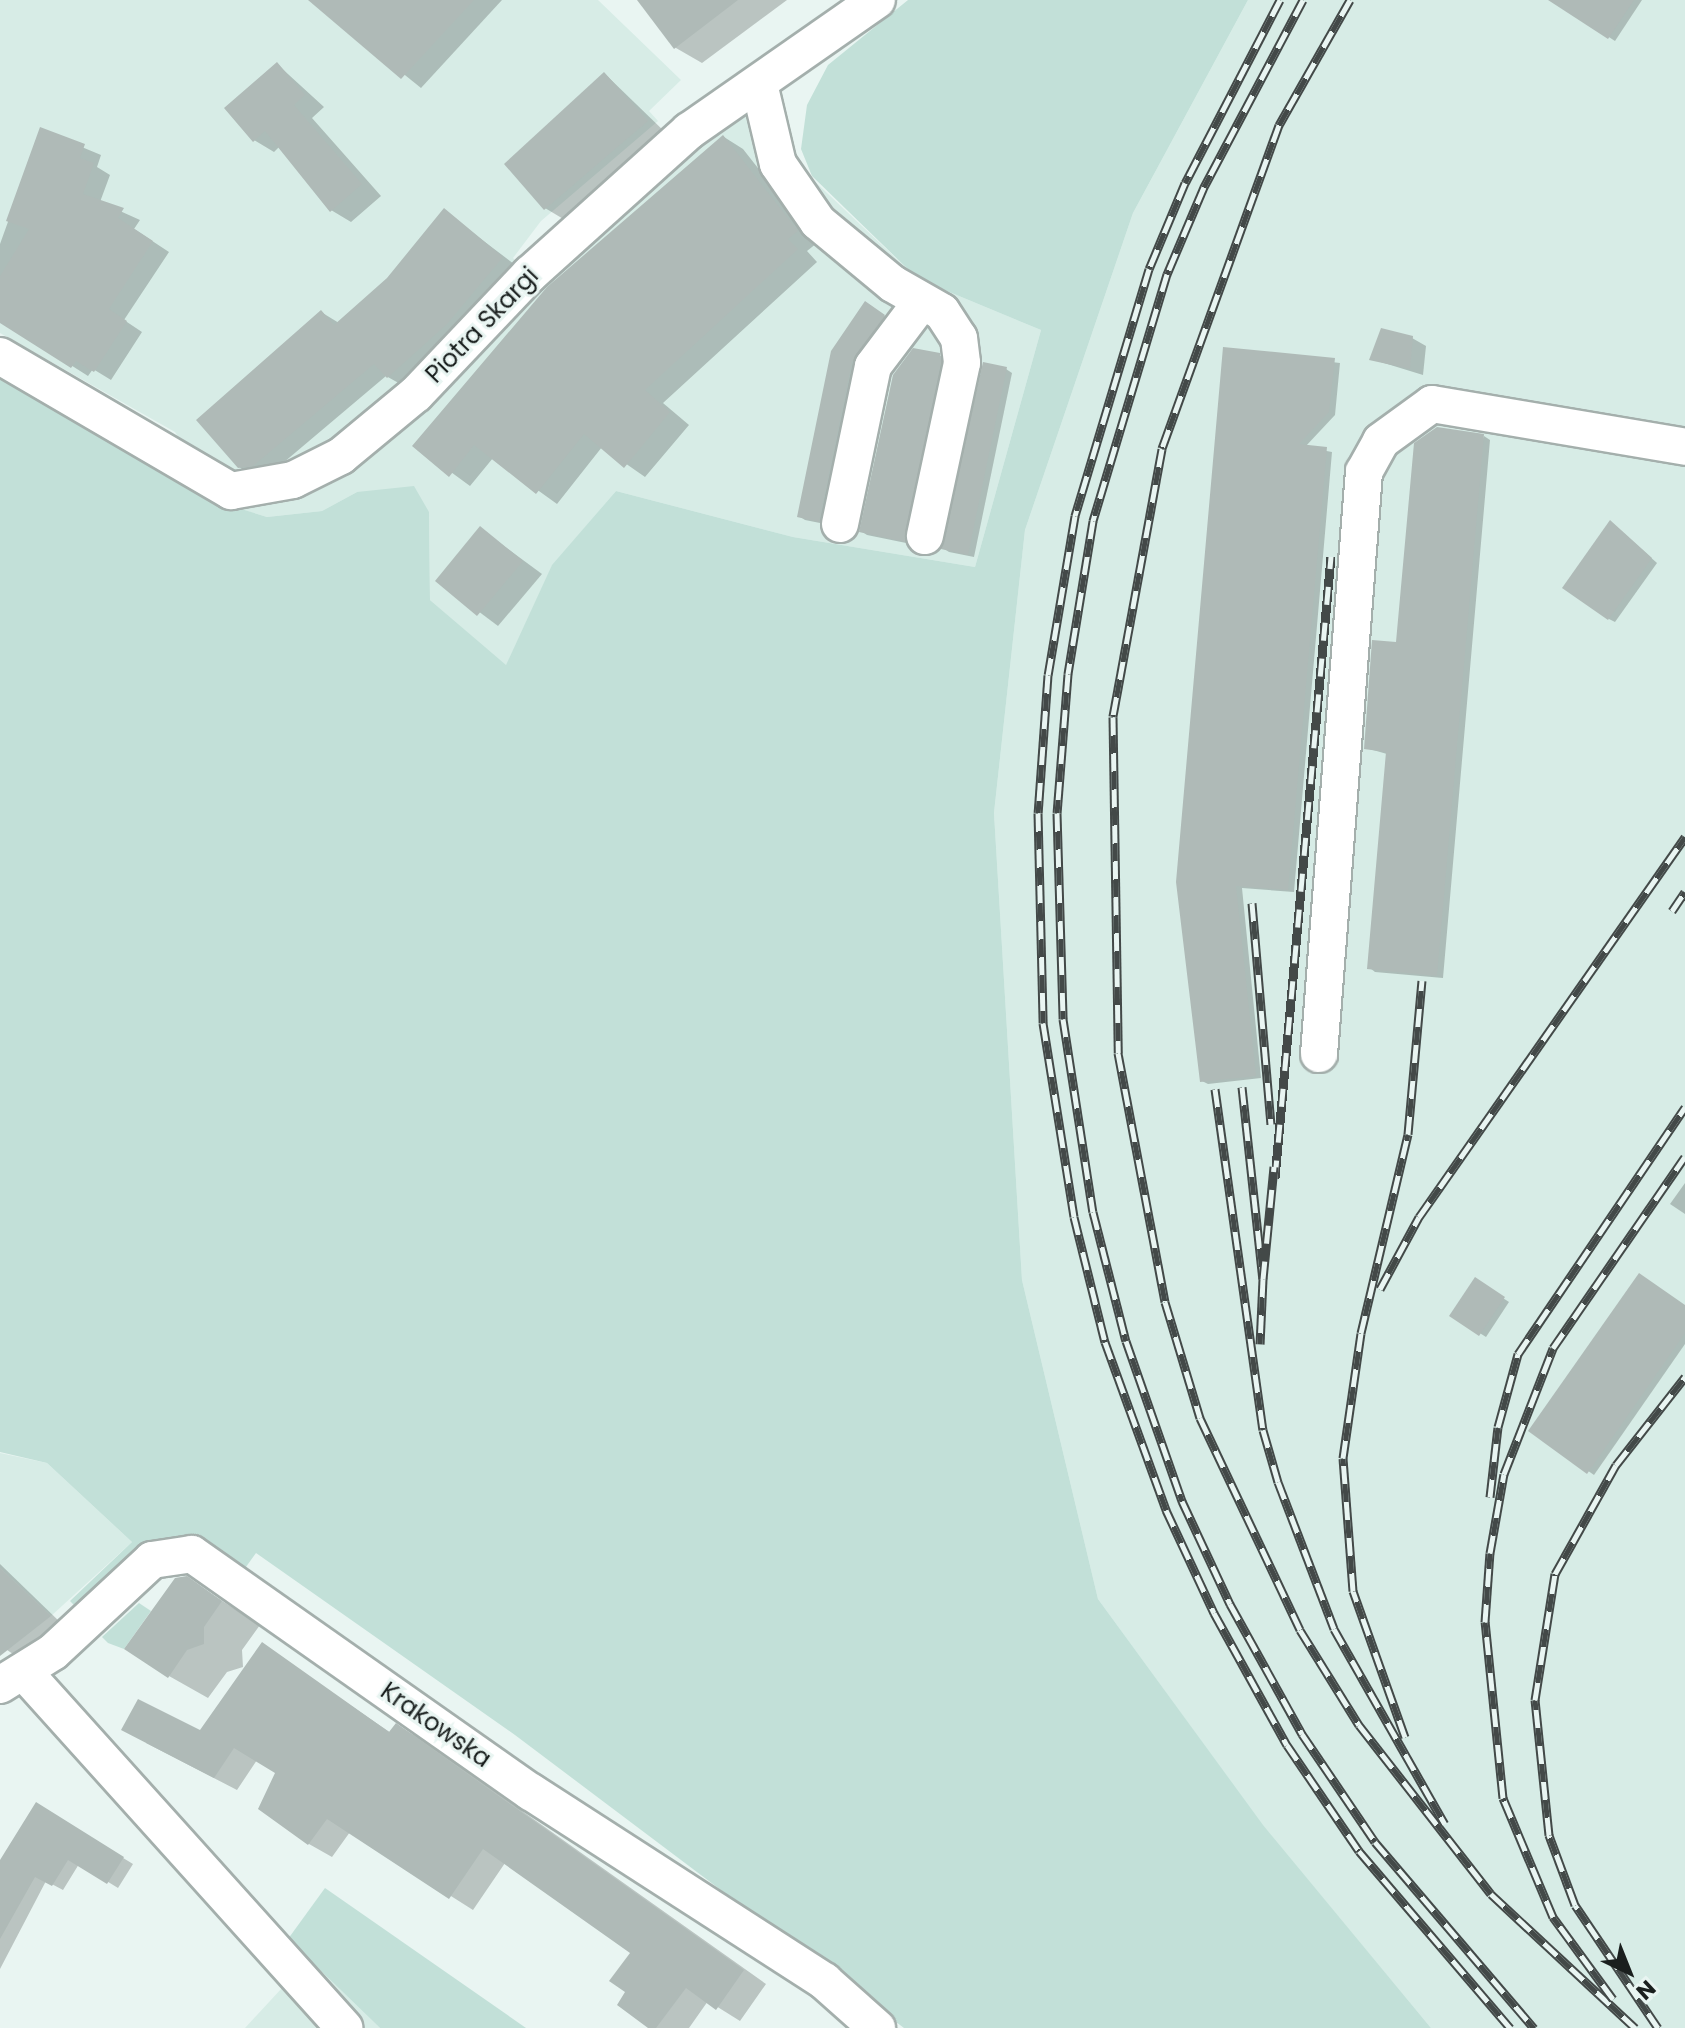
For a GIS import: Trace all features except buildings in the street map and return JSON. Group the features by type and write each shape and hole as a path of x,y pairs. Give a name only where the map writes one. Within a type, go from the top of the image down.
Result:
{"street":[{"name":"Piotra Skargi","path":"0,356 231,491 293,480 362,439 689,131 760,88 877,0"},
{"path":"760,88 778,164 818,222 922,301 942,312 959,338 962,363 925,536"},
{"path":"840,524 873,366 922,301"},
{"path":"1319,1054 1364,472 1381,441 1432,404 1685,447"},
{"name":"Krakowska","path":"12,1678 152,1560 192,1554 531,1792 824,1981 877,2028"},
{"path":"12,1678 345,2028"}],"shaded area":[{"path":"0,0 598,0 681,80 649,111 658,121 541,221 513,258 536,283 737,108 918,279 1041,330 975,567 793,537 616,491 552,566 506,666 430,600 429,512 357,492 322,511 267,517 218,502 175,432 0,333"},
{"path":"908,0 1248,0 1133,213 1025,530 994,813 1022,1280 1098,1599 1263,1825 1431,2028 904,2028 515,1735 256,1553 243,1571 174,1539 159,1541 79,1610 70,1601 132,1542 47,1463 0,1452 0,369 219,502 267,517 322,511 357,492 414,486 429,512 430,600 506,665 552,565 616,491 793,537 975,567 1041,330 918,279 812,176 801,149 807,105 828,65"},
{"path":"1248,0 1685,0 1685,2028 1431,2028 1263,1826 1098,1599 1022,1280 994,813 1025,530 1133,213"},
{"path":"0,1453 47,1463 132,1542 51,1616 0,1568"},
{"path":"139,1603 151,1611 124,1649 108,1643 102,1637"},
{"path":"325,1888 526,2028 380,2028 288,1939"},
{"path":"288,1939 380,2028 245,2028 282,1988 278,1952"}],"railway":[{"path":"1280,0 1185,183 1149,269 1075,516 1048,675 1038,813 1043,1023 1074,1217 1105,1342 1166,1510 1214,1613 1287,1745 1359,1851 1510,2028"},
{"path":"1303,0 1204,187 1167,274 1093,521 1068,674 1057,813 1063,1019 1093,1212 1126,1341 1182,1501 1230,1604 1302,1734 1375,1842 1534,2028"},
{"path":"1350,0 1279,125 1162,449 1113,717 1118,1053 1165,1302 1200,1418 1300,1630 1359,1725 1491,1894 1635,2028"},
{"path":"1275,1178 1331,557"},
{"path":"1380,1289 1419,1217 1685,837"},
{"path":"1672,911 1685,892"},
{"path":"1252,903 1271,1124"},
{"path":"1405,1737 1353,1591 1343,1458 1361,1333 1408,1134 1422,981"},
{"path":"1242,1087 1263,1279 1260,1344"},
{"path":"1215,1089 1263,1430 1278,1482 1334,1629 1445,1824"},
{"path":"1490,1497 1498,1427 1518,1354 1685,1107"},
{"path":"1613,1999 1553,1917 1503,1798 1485,1622 1490,1553 1504,1474 1553,1348 1685,1157"},
{"path":"1263,1279 1274,1167"},
{"path":"1658,2028 1575,1905 1549,1835 1535,1700 1555,1574 1616,1465 1685,1377"}]}
